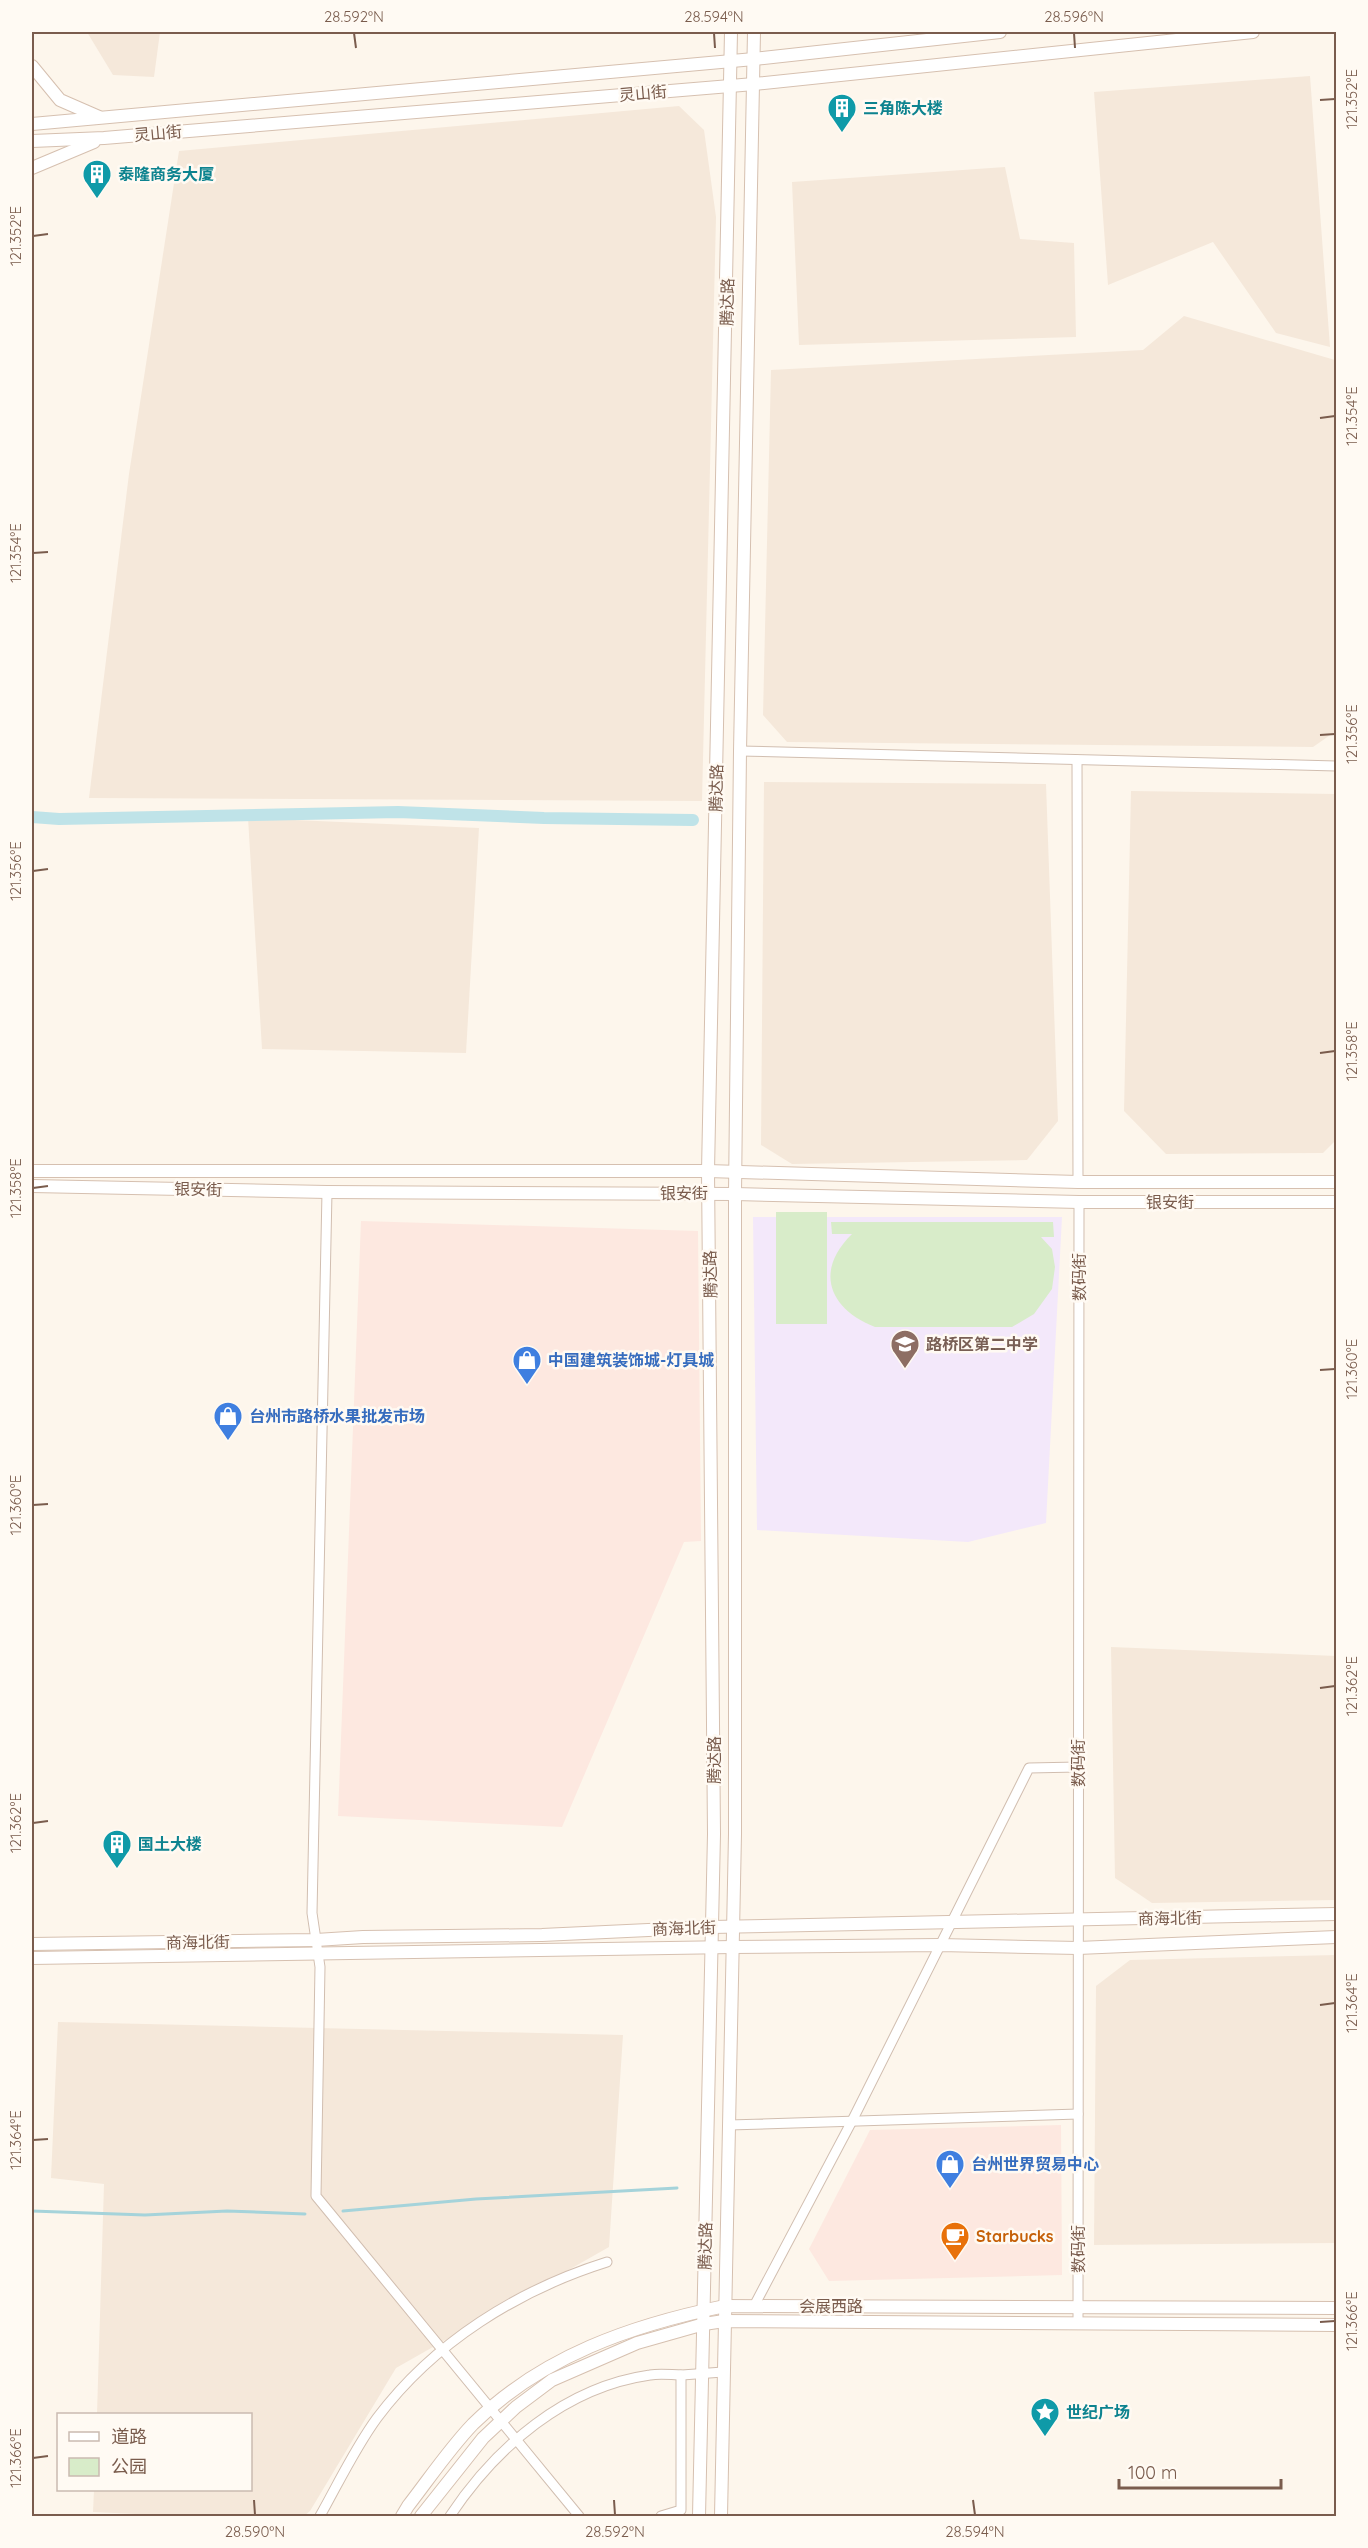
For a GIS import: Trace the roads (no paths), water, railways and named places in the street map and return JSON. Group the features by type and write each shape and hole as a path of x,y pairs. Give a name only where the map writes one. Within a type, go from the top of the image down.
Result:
{"main road":[{"name":"腾达路","path":"699,2517 714,1822 708,1171 731,32"},
{"name":"腾达路","path":"721,2517 735,1834 735,1194 740,752 754,32"},
{"name":"灵山街","path":"32,124 754,59 1000,32"},
{"name":"灵山街","path":"32,141 104,138 754,84 1253,32"},
{"path":"32,66 60,100 100,117"},
{"path":"32,168 104,138"},
{"name":"银安街","path":"32,1170 708,1171 1078,1182 1336,1182"},
{"name":"银安街","path":"32,1186 327,1192 709,1193 1079,1202 1336,1202"},
{"name":"商海北街","path":"32,1944 542,1935 712,1927 1336,1914"},
{"name":"商海北街","path":"32,1958 712,1947 940,1945 1077,1948 1336,1937"},
{"name":"会展西路","path":"402,2517 408,2506 473,2424 544,2368 591,2345 636,2328 704,2310 725,2306 1336,2308"},
{"name":"会展西路","path":"420,2517 483,2439 501,2421 552,2380 637,2343 704,2324 724,2321 1336,2325"}],"street":[{"path":"740,752 1336,766"},
{"path":"1077,760 1078,1182"},
{"path":"327,1192 312,1914 320,1967 316,2196 579,2517"},
{"name":"数码街","path":"1078,2323 1079,1202"},
{"path":"754,2306 852,2121 1029,1768 1078,1767"},
{"path":"729,2125 1078,2114"},
{"path":"320,2517 377,2418 426,2363 481,2322 520,2298 567,2274 607,2262"},
{"path":"450,2517 467,2491 494,2459 532,2426 565,2405 616,2382 651,2374 681,2375 723,2372"},
{"path":"660,2517 681,2510 681,2375"}],"waterway":[{"path":"32,817 59,819 398,812 544,818 693,820"},
{"path":"343,2211 476,2199 677,2188"},
{"path":"32,2211 145,2215 227,2211 305,2214"}],"place":[{"name":"三角陈大楼","path":"842,134"},
{"name":"泰隆商务大厦","path":"97,200"},
{"name":"路桥区第二中学","path":"905,1370"},
{"name":"中国建筑装饰城-灯具城","path":"527,1386"},
{"name":"台州市路桥水果批发市场","path":"228,1442"},
{"name":"国土大楼","path":"117,1870"},
{"name":"台州世界贸易中心","path":"950,2190"},
{"name":"Starbucks","path":"955,2262"},
{"name":"世纪广场","path":"1045,2438"}]}
